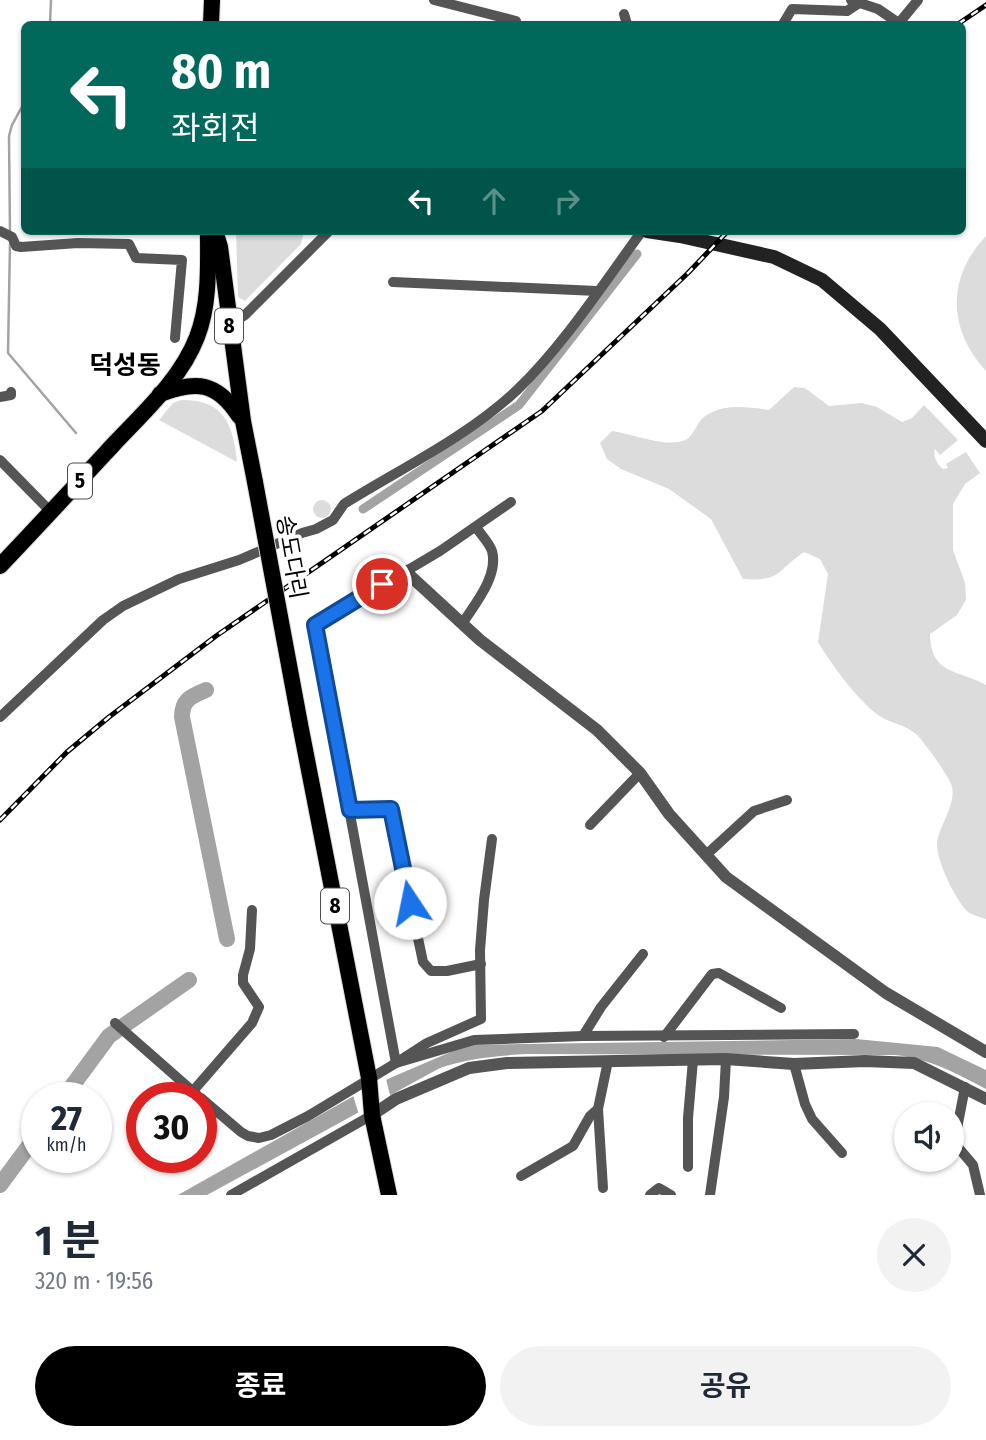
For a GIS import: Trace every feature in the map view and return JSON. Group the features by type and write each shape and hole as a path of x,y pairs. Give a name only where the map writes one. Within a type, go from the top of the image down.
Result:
{"highway":[{"path":"211,21 212,0"},
{"path":"160,395 187,359 198,334 204,307 208,235"},
{"name":"8","path":"216,235 243,421"},
{"path":"160,395 183,386 198,385 229,400 243,421"},
{"name":"5","path":"0,566 160,395"},
{"name":"송도다리","path":"243,421 369,1083"},
{"name":"8","path":"369,1083 371,1112 389,1195"}],"main road":[{"path":"673,235 774,257 822,280 880,329 986,441"}],"street":[{"path":"434,0 516,21"},
{"path":"902,21 918,0"},
{"path":"785,21 792,9 847,11 855,2 878,9 892,21"},
{"path":"6,234 16,246 21,247 78,243 129,244 136,258 182,260 175,338"},
{"path":"229,325 245,315 325,235"},
{"path":"0,717 103,620 123,606 179,579 239,560 316,529 333,520 344,504 468,429 516,391 597,292 639,235"},
{"path":"393,282 597,292"},
{"path":"0,397 11,395 11,392"},
{"path":"0,460 51,512"},
{"path":"396,1063 315,625 476,527 511,502"},
{"path":"461,624 485,586 491,571 493,555 476,527"},
{"path":"405,571 461,624 597,730 640,773 669,814 726,877 886,993 986,1052"},
{"path":"590,825 640,773"},
{"path":"706,855 754,811 787,800"},
{"path":"350,810 391,809 423,962 431,971 447,971 481,964"},
{"path":"217,1111 241,1132 259,1138 308,1116 369,1083 427,1043 481,1019 484,900 492,839"},
{"path":"208,1082 252,1023 259,1007 243,983 251,939 252,910"},
{"path":"583,1036 601,1007 643,954"},
{"path":"664,1037 712,974 719,973 781,1009"},
{"path":"119,1027 183,1082"},
{"path":"396,1063 474,1040 583,1036 853,1034"},
{"path":"710,1195 724,1097 726,1059"},
{"path":"231,1195 396,1099 469,1068 507,1063 726,1059 794,1064 864,1061 914,1063 986,1099"},
{"path":"688,1167 688,1118 693,1060"},
{"path":"603,1188 598,1109 608,1062"},
{"path":"794,1064 811,1119 842,1153"},
{"path":"965,1087 955,1139 957,1146 973,1165 980,1195"},
{"path":"521,1176 573,1146 590,1116 598,1109"},
{"path":"650,1195 659,1188 671,1195"}],"shaded area":[{"path":"236,235 303,235 301,244 245,301 238,297"},
{"path":"986,236 986,371 964,339 957,304 958,286 964,269"},
{"path":"794,387 805,388 829,406 862,403 877,407 902,422 912,418 924,405 958,440 940,455 935,449 935,458 939,465 943,469 948,468 946,464 966,452 980,473 965,484 953,504 953,550 965,583 966,600 957,615 930,634 935,657 941,664 986,685 986,919 971,914 962,905 947,879 940,859 937,843 953,794 947,776 916,734 879,716 859,697 818,642 828,574 820,559 804,552 772,577 743,579 711,519 669,489 621,469 607,459 600,443 612,431 662,442 684,441 701,420 711,413 736,407 769,410"},
{"path":"182,400 208,404 224,417 233,436 237,462 159,420 173,403"},
{"path":"318,500 326,500 331,509 329,516 318,518 313,513 313,505"},
{"path":"856,1039 938,1047 986,1070 986,1089 931,1063 895,1055 526,1054 482,1058 440,1068 207,1195 178,1195 352,1097 467,1045"}],"pier":[{"path":"386,1079 391,1099 359,1115 353,1095"}],"waterway":[{"path":"50,21 51,0"},
{"path":"10,234 9,136 21,108"},
{"path":"10,244 8,353 76,433"},
{"path":"363,509 519,405 637,254"},
{"path":"206,690 186,702 182,717 227,939"},
{"path":"75,1082 109,1036 189,980"},
{"path":"0,1185 21,1157"}],"railway":[{"path":"962,21 986,5"},
{"path":"0,820 67,752 216,636 542,411 688,273 724,235"}],"district":[{"name":"덕성동","path":"125,365"}],"route":[{"path":"382,584 315,625 350,810 391,809 410,903"}]}
